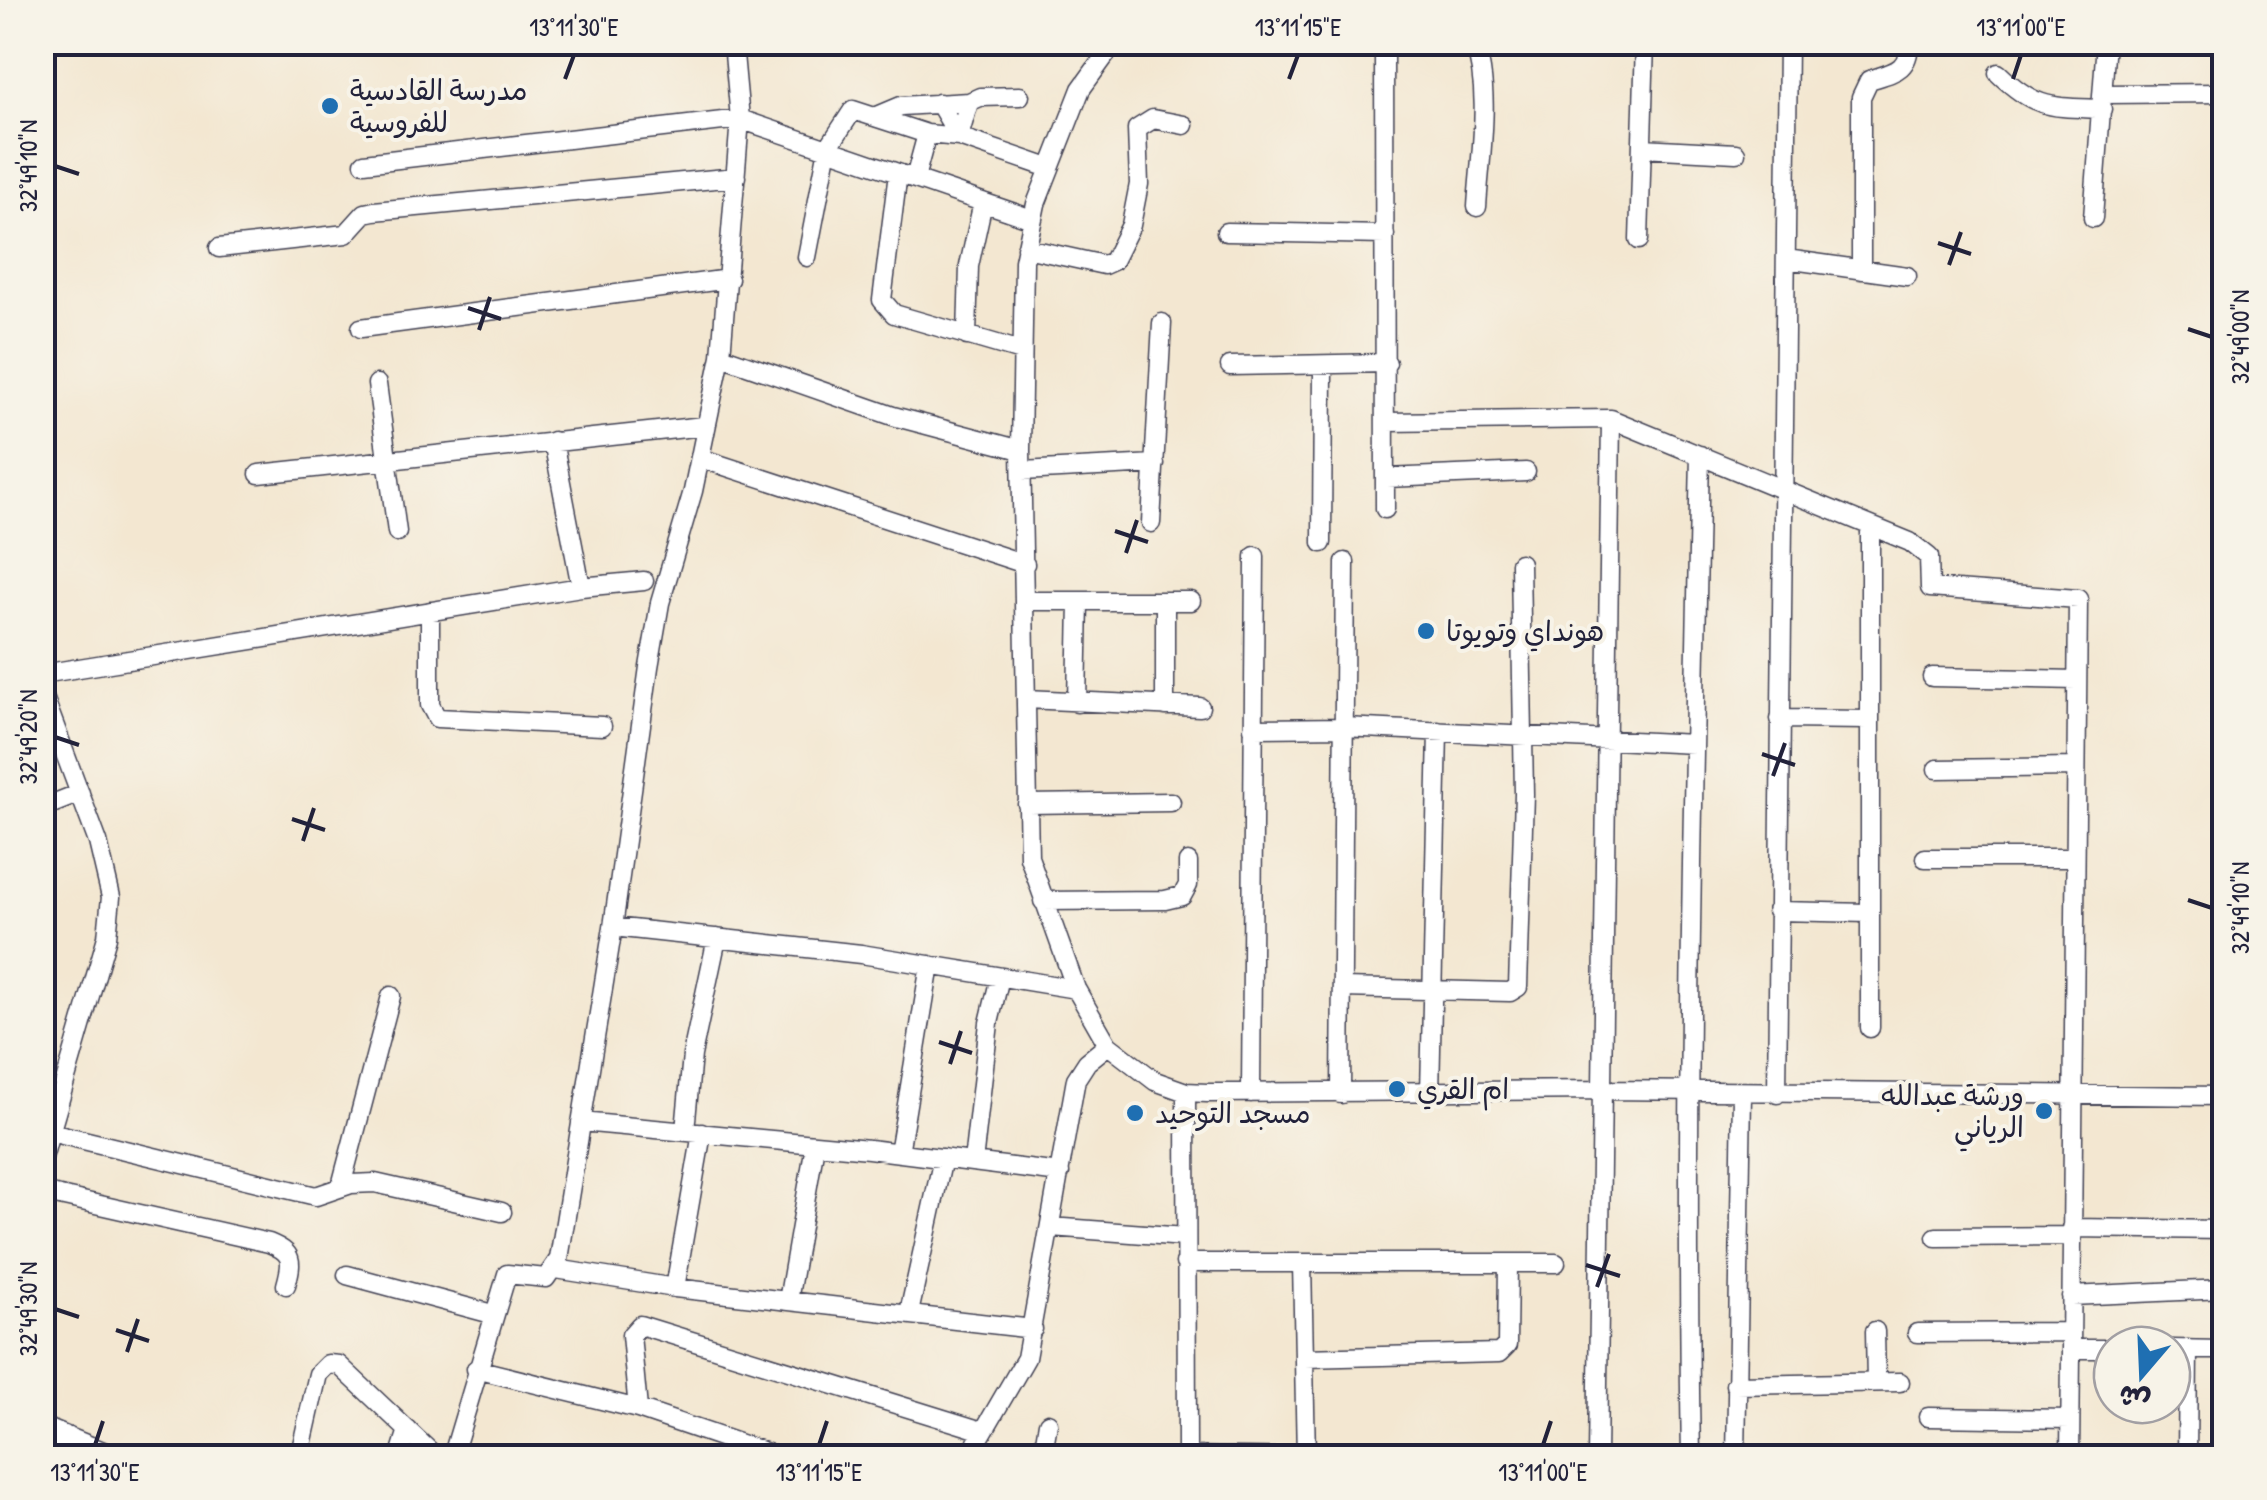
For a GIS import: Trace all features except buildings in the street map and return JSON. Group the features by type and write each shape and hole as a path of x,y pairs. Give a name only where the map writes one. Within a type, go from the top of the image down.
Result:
{"street":[{"path":"452,1458 492,1314 508,1274 546,1278 556,1269 613,927 660,603 700,458 721,356 740,119 734,54 726,42"},
{"path":"1115,42 1081,89 1032,219 1026,248 1021,351 1021,450 1029,857 1076,989 1108,1044 1131,1066 1186,1092 1430,1094 1604,1090 2224,1096"},
{"path":"1384,42 1385,508"},
{"path":"1474,42 1481,62 1482,101 1477,207"},
{"path":"1639,240 1645,42"},
{"path":"1778,1094 1788,42"},
{"path":"1860,270 1861,98 1869,80 1902,70 1909,59 1909,42"},
{"path":"2094,218 2106,42"},
{"path":"1998,73 2022,96 2042,106 2224,93"},
{"path":"875,117 901,106 969,102 980,96 1020,96"},
{"path":"960,137 969,102"},
{"path":"939,103 960,137"},
{"path":"807,256 828,148 853,110 927,134 960,137 1050,168"},
{"path":"364,163 740,119 1032,219"},
{"path":"1026,248 1104,264 1113,261 1131,225 1138,184 1137,129 1153,119 1184,125"},
{"path":"927,134 906,175 882,300 894,314 1021,351"},
{"path":"1642,148 1736,153"},
{"path":"219,248 346,234 365,213 374,210 736,176"},
{"path":"967,336 969,266 983,202"},
{"path":"1226,232 1386,235"},
{"path":"1786,258 1907,276"},
{"path":"361,328 729,279"},
{"path":"1151,523 1162,323"},
{"path":"721,356 893,416 1021,450"},
{"path":"1230,366 1387,363"},
{"path":"1322,543 1323,366"},
{"path":"376,384 397,532"},
{"path":"1387,422 1611,419 1862,520 1870,529 1910,542 1929,556 1930,588 2078,599 2070,1458"},
{"path":"1597,1458 1611,419"},
{"path":"259,474 386,464 704,426"},
{"path":"554,441 581,588"},
{"path":"1690,1458 1686,1228 1693,1092 1700,455"},
{"path":"700,458 1025,564"},
{"path":"1022,471 1155,464"},
{"path":"1387,478 1526,472"},
{"path":"1870,529 1870,1028"},
{"path":"1251,1093 1255,556"},
{"path":"1341,1094 1345,562"},
{"path":"1342,988 1510,992 1518,987 1523,734 1520,563"},
{"path":"42,674 644,581"},
{"path":"1165,600 1165,706"},
{"path":"1026,601 1192,601"},
{"path":"1078,602 1078,703"},
{"path":"430,612 430,706 437,718 602,726"},
{"path":"1932,677 2076,680"},
{"path":"42,692 109,882 111,918 42,1161"},
{"path":"1026,699 1200,707"},
{"path":"1780,719 1868,720"},
{"path":"1253,728 1438,730 1694,744"},
{"path":"1430,1094 1438,730"},
{"path":"1936,769 2076,767"},
{"path":"42,808 80,793"},
{"path":"1027,804 1171,802"},
{"path":"1925,858 2075,858"},
{"path":"1043,901 1164,900 1182,896 1188,885 1188,862"},
{"path":"1777,911 1868,912"},
{"path":"613,927 930,965 1076,989"},
{"path":"675,1288 694,1132 692,1055 717,938"},
{"path":"899,1153 930,965"},
{"path":"973,1162 989,1023 1000,976"},
{"path":"341,1186 391,996"},
{"path":"968,1458 1025,1362 1076,1080 1086,1062 1108,1044"},
{"path":"1186,1092 1187,1457 1315,1458"},
{"path":"1736,1458 1734,1385 1742,1094"},
{"path":"581,1122 1060,1173"},
{"path":"50,1132 316,1196 341,1186 375,1183 502,1212"},
{"path":"788,1301 815,1145"},
{"path":"909,1314 943,1158"},
{"path":"42,1192 269,1243 291,1257 286,1284"},
{"path":"1051,1227 1185,1237"},
{"path":"1936,1238 2224,1230"},
{"path":"1184,1263 1556,1263"},
{"path":"1302,1263 1306,1457"},
{"path":"1304,1358 1499,1352 1507,1346 1508,1263"},
{"path":"556,1269 675,1288 1034,1329"},
{"path":"348,1275 492,1314"},
{"path":"2071,1296 2224,1289"},
{"path":"638,1409 630,1336 640,1325 976,1429"},
{"path":"1875,1330 1876,1382"},
{"path":"1917,1334 2071,1341 2092,1346"},
{"path":"958,1458 1027,1349"},
{"path":"2192,1349 2221,1350"},
{"path":"299,1458 318,1374 328,1364 339,1365 437,1458"},
{"path":"476,1369 638,1409 782,1458"},
{"path":"1734,1385 1900,1382"},
{"path":"1928,1417 2070,1418"},
{"path":"1042,1458 1048,1424"},
{"path":"2185,1425 2187,1458"},
{"path":"42,1426 120,1458"},
{"path":"399,1458 408,1430"},
{"path":"48,1442 69,1458"},
{"path":"48,1442 99,1458"}],"place":[{"name":"مدرسة القادسية للفروسية","path":"330,106"},
{"name":"هونداي وتويوتا","path":"1426,631"},
{"name":"ام القري","path":"1397,1089"},
{"name":"ورشة عبدالله الرياني","path":"2044,1111"},
{"name":"مسجد التوحيد","path":"1135,1113"}]}
